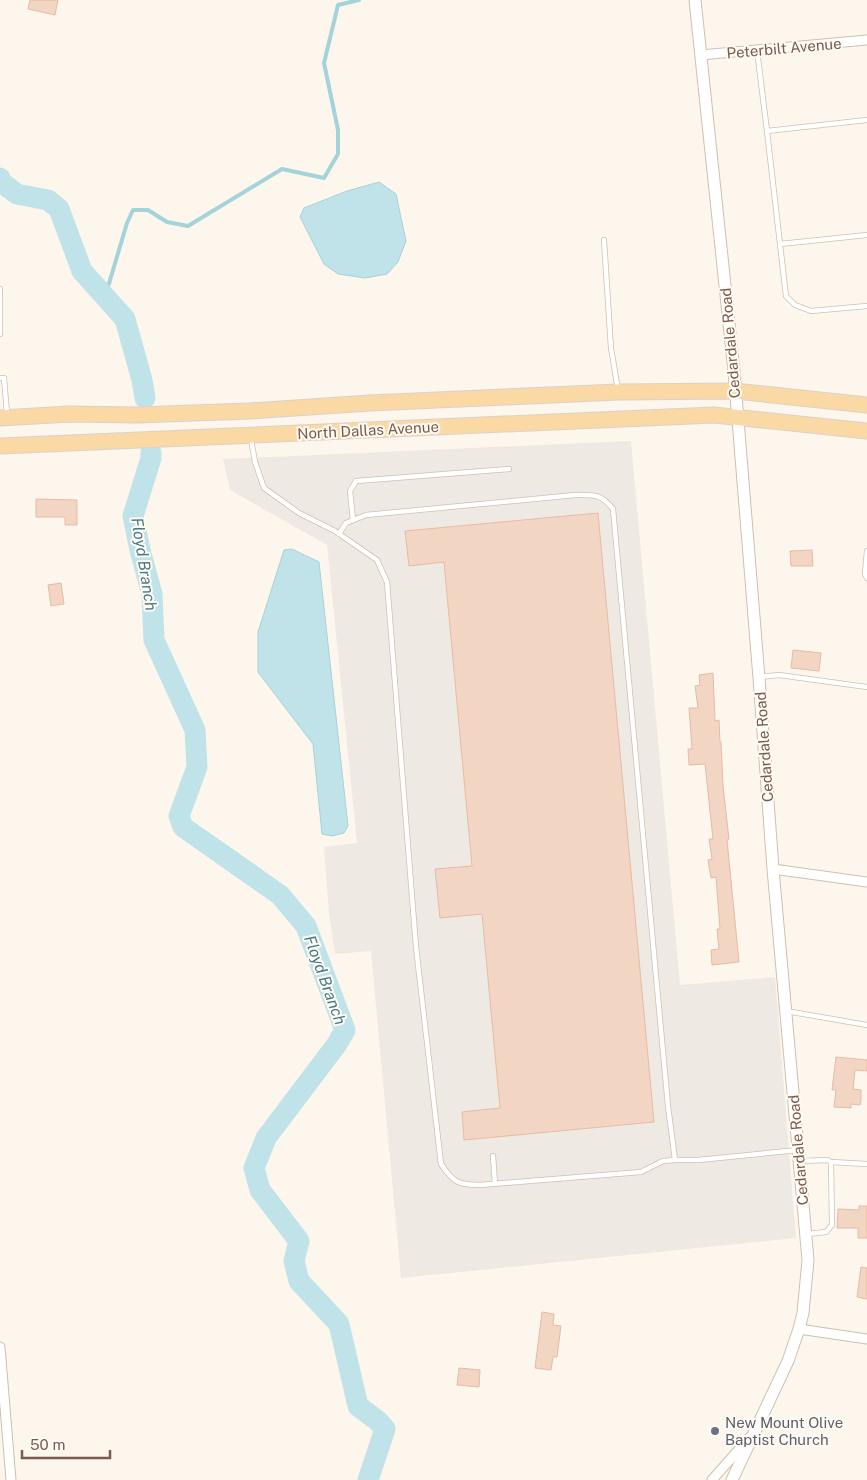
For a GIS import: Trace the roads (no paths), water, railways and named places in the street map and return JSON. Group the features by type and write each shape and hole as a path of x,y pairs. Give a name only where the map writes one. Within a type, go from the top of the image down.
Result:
{"main road":[{"name":"North Dallas Avenue","path":"4,418 69,414 137,415 249,411 370,403 618,392 735,391 867,405"},
{"path":"249,411 250,435"},
{"name":"North Dallas Avenue","path":"0,446 714,415 867,431"}],"street":[{"name":"Cedardale Road","path":"695,0 735,391 759,678 772,869 808,1260 803,1313 788,1361 732,1480"},
{"name":"Peterbilt Avenue","path":"701,55 867,40"},
{"path":"772,869 867,882"},
{"path":"799,1329 867,1339"},
{"path":"0,1347 11,1480"},
{"path":"712,1480 755,1432"}],"lane":[{"path":"757,50 786,296 796,305 811,310 867,306"},
{"path":"767,131 867,120"},
{"path":"780,244 867,235"},
{"path":"604,240 611,348 618,392"},
{"path":"0,289 0,334"},
{"path":"0,378 4,378 4,418"},
{"path":"250,435 255,462 264,488 299,513 339,534 376,560 387,582 416,947 441,1164 450,1178 466,1185 495,1184 641,1172 663,1162 675,1160 798,1155 831,1162 867,1164"},
{"path":"353,520 350,491 356,481 509,469"},
{"path":"339,534 346,523 366,515 575,495 596,494 606,500 613,509 668,1106 675,1160"},
{"path":"867,551 865,574 867,578"},
{"path":"759,678 779,675 867,687"},
{"path":"785,1010 867,1025"},
{"path":"493,1156 495,1184"},
{"path":"806,1234 826,1232 832,1224 831,1162"}],"water":[{"path":"379,182 396,194 406,241 398,262 387,274 365,278 338,274 324,264 300,217 304,208 347,191"},
{"path":"292,549 319,562 348,826 344,833 332,836 322,834 313,744 258,672 258,632 284,550"}],"waterway":[{"path":"105,297 127,223 133,210 148,210 167,222 188,226 282,169 324,178 338,154 338,130 324,63 338,5 359,0"},
{"name":"Floyd Branch","path":"0,178 1,182 17,194 48,200 59,209 82,271 125,319 142,380 145,398"},
{"name":"Floyd Branch","path":"151,453 133,516 152,594 154,640 195,730 197,767 179,816 183,827 280,895 306,926 345,1030 337,1044 266,1138 254,1168 260,1190 299,1241 294,1261 299,1281 339,1324 358,1406 378,1421 385,1429 368,1480"}],"place":[{"name":"New Mount Olive Baptist Church","path":"715,1431"}]}
